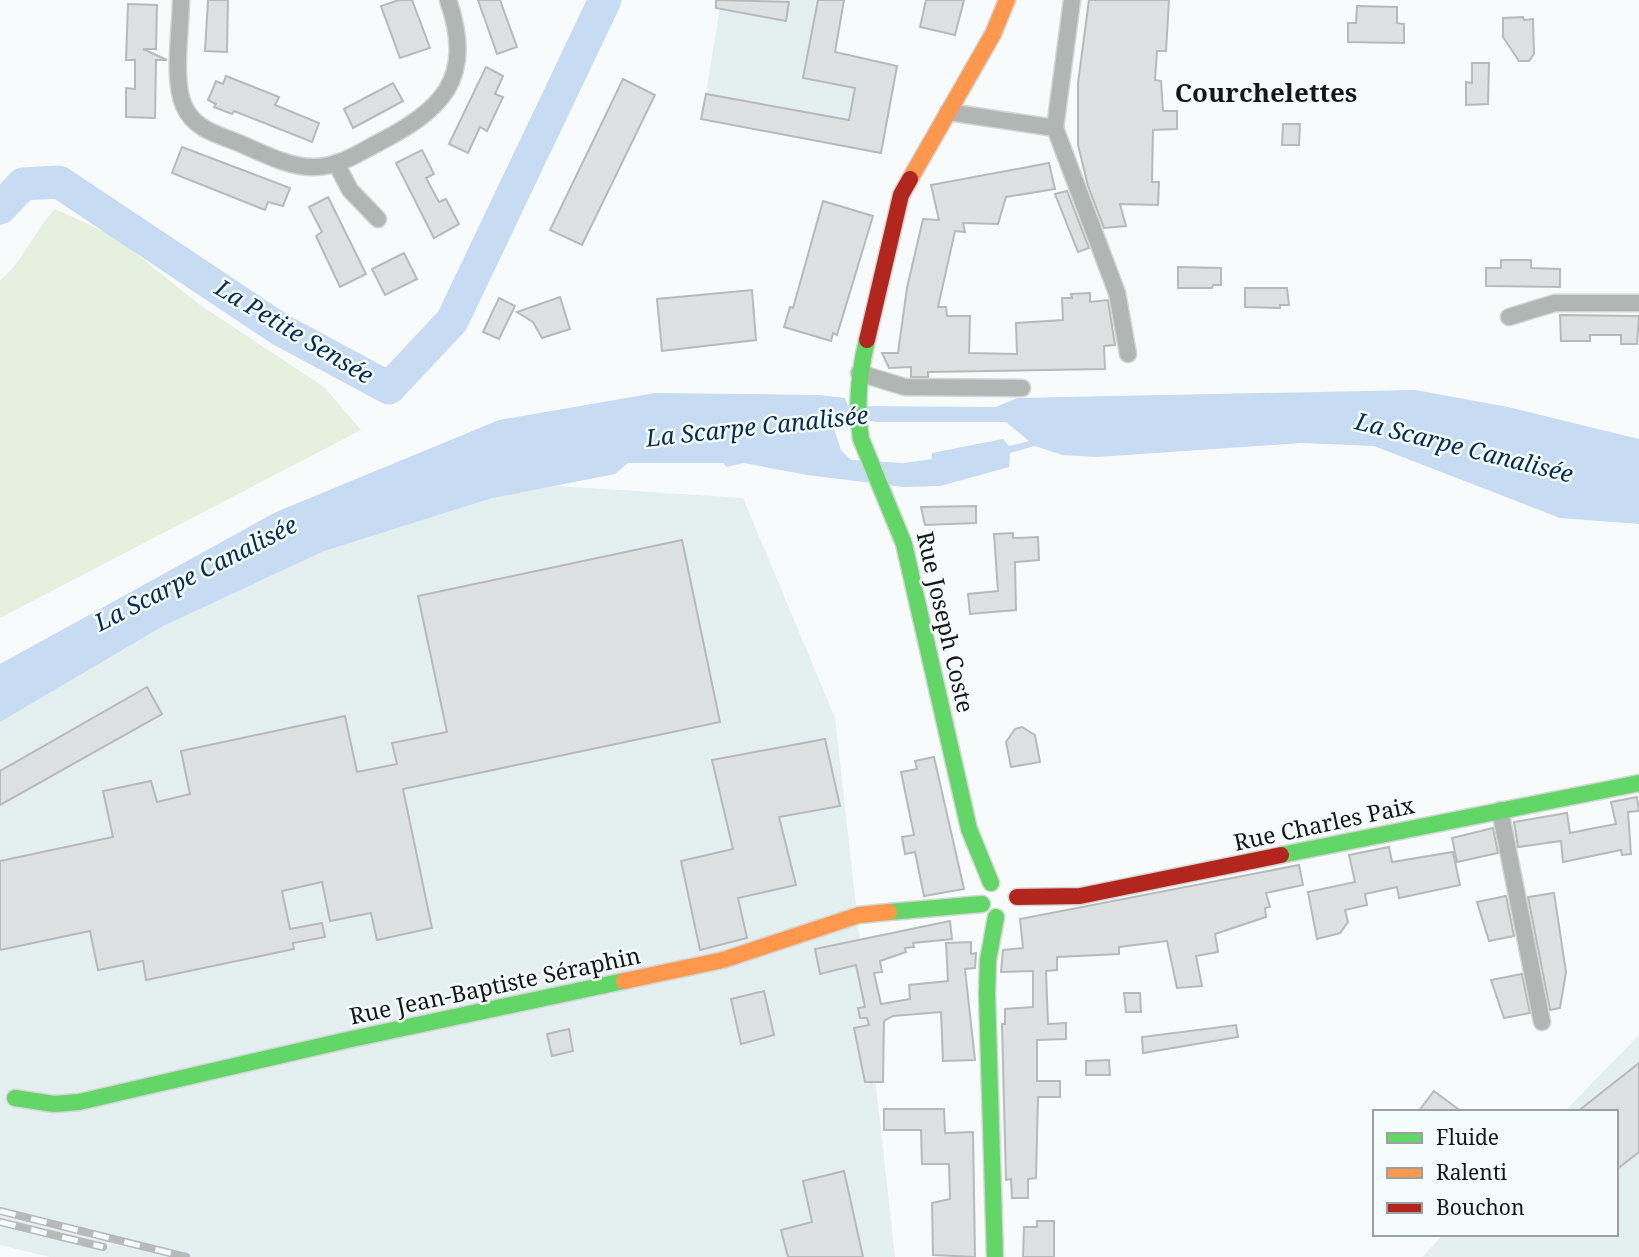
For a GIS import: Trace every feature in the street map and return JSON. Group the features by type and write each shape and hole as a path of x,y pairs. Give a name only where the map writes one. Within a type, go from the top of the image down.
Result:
{"street":[{"path":"181,0 180,93 185,110 196,123 292,164 313,168 336,163 415,124 442,98 453,75 458,49 457,29 448,0"},
{"path":"993,34 1007,0"},
{"path":"993,34 1020,0"},
{"path":"1072,0 1055,128 1117,293 1128,354"},
{"name":"Rue Joseph Coste","path":"991,883 969,830 905,544 860,434 859,381 901,195 993,34"},
{"path":"948,112 1055,128"},
{"path":"336,163 350,190 378,219"},
{"path":"1509,317 1555,303 1639,303"},
{"path":"859,381 905,387 1022,388"},
{"name":"Rue Charles Paix","path":"1017,897 1080,896 1639,783"},
{"path":"1500,810 1542,1022"},
{"path":"1000,881 1010,884 1017,897 1013,910 1005,916 987,912 982,904 984,890 991,883 1000,881"},
{"name":"Rue Jean-Baptiste Séraphin","path":"15,1098 54,1104 79,1102 347,1040 723,960 859,915 982,904"},
{"path":"995,1257 987,994 988,960 996,916"}],"shaded area":[{"path":"721,0 844,0 834,57 897,66 881,153 702,119"},
{"path":"452,479 743,498 835,718 895,1257 50,1257 0,1245 0,691"},
{"path":"1639,1035 1639,1257 1422,1257 1442,1236 1618,1236 1618,1110 1566,1110"}],"green space":[{"path":"55,209 114,236 200,305 324,387 361,430 0,618 0,280 15,265"}],"water":[{"name":"La Scarpe Canalisée","path":"1415,390 1508,407 1639,439 1639,524 1560,518 1374,446 1301,443 1097,457 1062,455 1035,446 1010,453 1009,467 940,486 904,487 807,475 744,463 726,467 724,463 628,463 615,474 492,498 324,551 163,626 0,722 0,664 276,512 499,420 655,393 819,395 845,398 848,406 996,407 1017,398","holes":["848,416 876,422 1006,422 1029,441 1009,446 1003,439 932,453 932,459 904,463 851,460 841,450 834,429"]}],"building":[{"path":"208,0 228,0 227,52 205,51"},
{"path":"399,0 412,0 430,48 400,58 381,6"},
{"path":"478,0 500,0 517,47 497,54"},
{"path":"716,0 789,2 786,21 716,8"},
{"path":"818,0 844,0 835,52 897,66 881,153 701,119 706,94 849,120 855,88 803,78"},
{"path":"926,0 964,0 955,35 920,27"},
{"path":"1089,0 1169,0 1166,51 1157,51 1155,80 1161,81 1163,111 1177,111 1177,129 1153,130 1152,182 1159,182 1158,205 1120,204 1126,226 1104,228 1088,186 1078,145 1078,83"},
{"path":"128,4 157,5 156,49 143,49 167,60 156,60 155,118 126,117 126,88 135,89 135,60 126,60"},
{"path":"1357,6 1397,7 1397,23 1404,24 1404,43 1348,42 1348,23 1356,23"},
{"path":"1523,17 1524,20 1533,19 1534,54 1529,61 1519,61 1503,37 1503,18"},
{"path":"1472,63 1489,63 1488,104 1466,105 1466,82 1472,83"},
{"path":"486,67 503,76 495,94 503,97 487,131 480,127 468,153 449,144"},
{"path":"226,76 279,97 275,105 319,123 312,142 234,111 232,114 214,107 216,104 208,100 216,81 223,84"},
{"path":"623,79 655,95 582,245 550,230"},
{"path":"393,83 403,101 353,128 344,109"},
{"path":"1283,124 1300,124 1299,145 1282,145"},
{"path":"182,147 290,188 283,206 268,202 265,210 172,173"},
{"path":"422,150 434,174 426,178 439,202 446,199 459,224 434,238 396,163"},
{"path":"1049,163 1055,189 1006,197 998,224 963,223 965,232 955,231 938,307 946,307 947,316 970,316 969,353 1017,354 1016,323 1063,320 1062,298 1072,298 1071,294 1090,293 1090,302 1108,300 1115,345 1104,346 1105,369 928,372 928,377 911,377 911,367 889,368 882,353 898,353 907,288 923,219 939,220 931,185"},
{"path":"1067,191 1089,248 1078,252 1055,194"},
{"path":"328,197 366,274 340,287 316,236 322,232 309,207"},
{"path":"823,201 873,216 837,335 833,333 831,341 784,327 790,307 793,308"},
{"path":"404,253 417,279 385,295 372,269"},
{"path":"1501,260 1531,260 1531,268 1560,269 1560,287 1486,286 1486,268 1501,268"},
{"path":"1178,267 1221,268 1221,285 1213,285 1212,288 1178,288"},
{"path":"1245,288 1287,288 1289,305 1280,305 1280,308 1245,307"},
{"path":"752,290 756,340 662,351 657,299"},
{"path":"560,297 570,329 542,338 533,322 517,312"},
{"path":"499,298 515,306 499,339 483,332"},
{"path":"1560,315 1639,316 1637,344 1621,344 1621,335 1590,335 1590,341 1561,341"},
{"path":"976,506 976,523 925,525 921,507"},
{"path":"1013,533 1013,538 1038,537 1039,560 1015,562 1016,610 970,614 968,594 998,591 994,534"},
{"path":"682,540 720,722 403,789 432,928 377,940 371,913 330,921 322,882 282,891 290,929 322,923 325,937 293,943 294,949 146,980 143,961 98,970 90,931 0,950 0,861 113,837 103,791 151,781 157,802 190,794 181,751 345,716 357,772 397,764 392,743 447,732 418,596"},
{"path":"147,687 162,714 0,805 0,771"},
{"path":"1022,727 1035,735 1040,762 1011,767 1006,742 1015,729"},
{"path":"825,739 840,806 779,817 796,885 738,898 747,938 700,950 681,861 733,849 712,760"},
{"path":"934,757 964,889 924,896 915,852 905,854 902,837 914,835 901,772 917,769 915,761"},
{"path":"1637,797 1639,811 1628,812 1631,854 1622,855 1621,850 1563,862 1561,841 1518,847 1514,822 1567,813 1570,833 1616,824 1611,802"},
{"path":"1493,828 1498,853 1457,862 1452,838"},
{"path":"1389,847 1392,862 1453,852 1460,885 1399,898 1397,887 1365,894 1367,905 1345,910 1348,922 1340,933 1317,939 1308,892 1355,882 1349,855"},
{"path":"1299,865 1303,885 1266,893 1270,907 1265,908 1266,917 1215,934 1218,952 1196,956 1202,986 1177,988 1167,941 1119,947 1119,954 1057,957 1057,970 1046,971 1048,1024 1066,1023 1066,1039 1037,1040 1037,1081 1060,1081 1060,1097 1038,1097 1036,1178 1028,1179 1028,1198 1012,1198 1011,1179 1006,1180 1002,1024 1005,1024 1005,1009 1033,1007 1033,971 1001,972 1003,950 1023,948 1020,919"},
{"path":"1554,893 1566,972 1560,1008 1550,1010 1528,897"},
{"path":"1506,896 1514,936 1489,941 1477,902"},
{"path":"950,921 952,939 913,943 914,947 905,948 906,952 880,961 882,972 874,973 881,1004 910,999 909,985 948,981 946,943 971,942 971,954 976,953 975,968 965,969 975,1060 943,1061 941,1012 893,1016 884,1021 883,1082 865,1082 854,1028 869,1025 867,1018 860,1018 858,1008 865,1007 856,965 820,974 815,949"},
{"path":"1522,974 1530,1013 1504,1018 1491,980"},
{"path":"764,991 774,1035 741,1044 731,999"},
{"path":"1124,993 1140,993 1141,1012 1126,1012"},
{"path":"1236,1025 1238,1037 1143,1053 1142,1037"},
{"path":"569,1029 573,1051 552,1056 547,1034"},
{"path":"1109,1060 1110,1075 1086,1075 1086,1061"},
{"path":"1639,1063 1639,1152 1618,1168 1618,1110 1580,1110"},
{"path":"1434,1091 1459,1110 1420,1110"},
{"path":"884,1109 944,1109 945,1133 973,1132 975,1257 933,1255 932,1203 950,1199 949,1164 922,1164 921,1130 884,1130"},
{"path":"844,1171 863,1257 788,1257 781,1230 812,1222 803,1181"},
{"path":"1037,1221 1054,1221 1054,1257 1023,1257 1024,1227 1037,1227"}],"waterway":[{"name":"La Petite Sensée","path":"0,208 23,184 59,182 281,330 389,388 452,321 605,0"}],"railway":[{"path":"0,1211 186,1257"},
{"path":"0,1222 103,1247"}],"traffic: fast":[{"path":"867,340 859,389 861,439 904,544 969,829 991,883"},
{"path":"1281,855 1639,783"},
{"path":"889,912 982,904"},
{"path":"995,1257 987,994 988,960 996,917"},
{"path":"15,1098 54,1104 79,1102 347,1040 624,981"}],"traffic: slow":[{"path":"910,179 993,34 1007,0"},
{"path":"624,981 723,960 859,915 889,912"}],"traffic: jam":[{"path":"867,340 901,195 910,179"},
{"path":"1017,897 1080,896 1281,855"}],"district":[{"name":"Courchelettes","path":"1266,93"}]}
